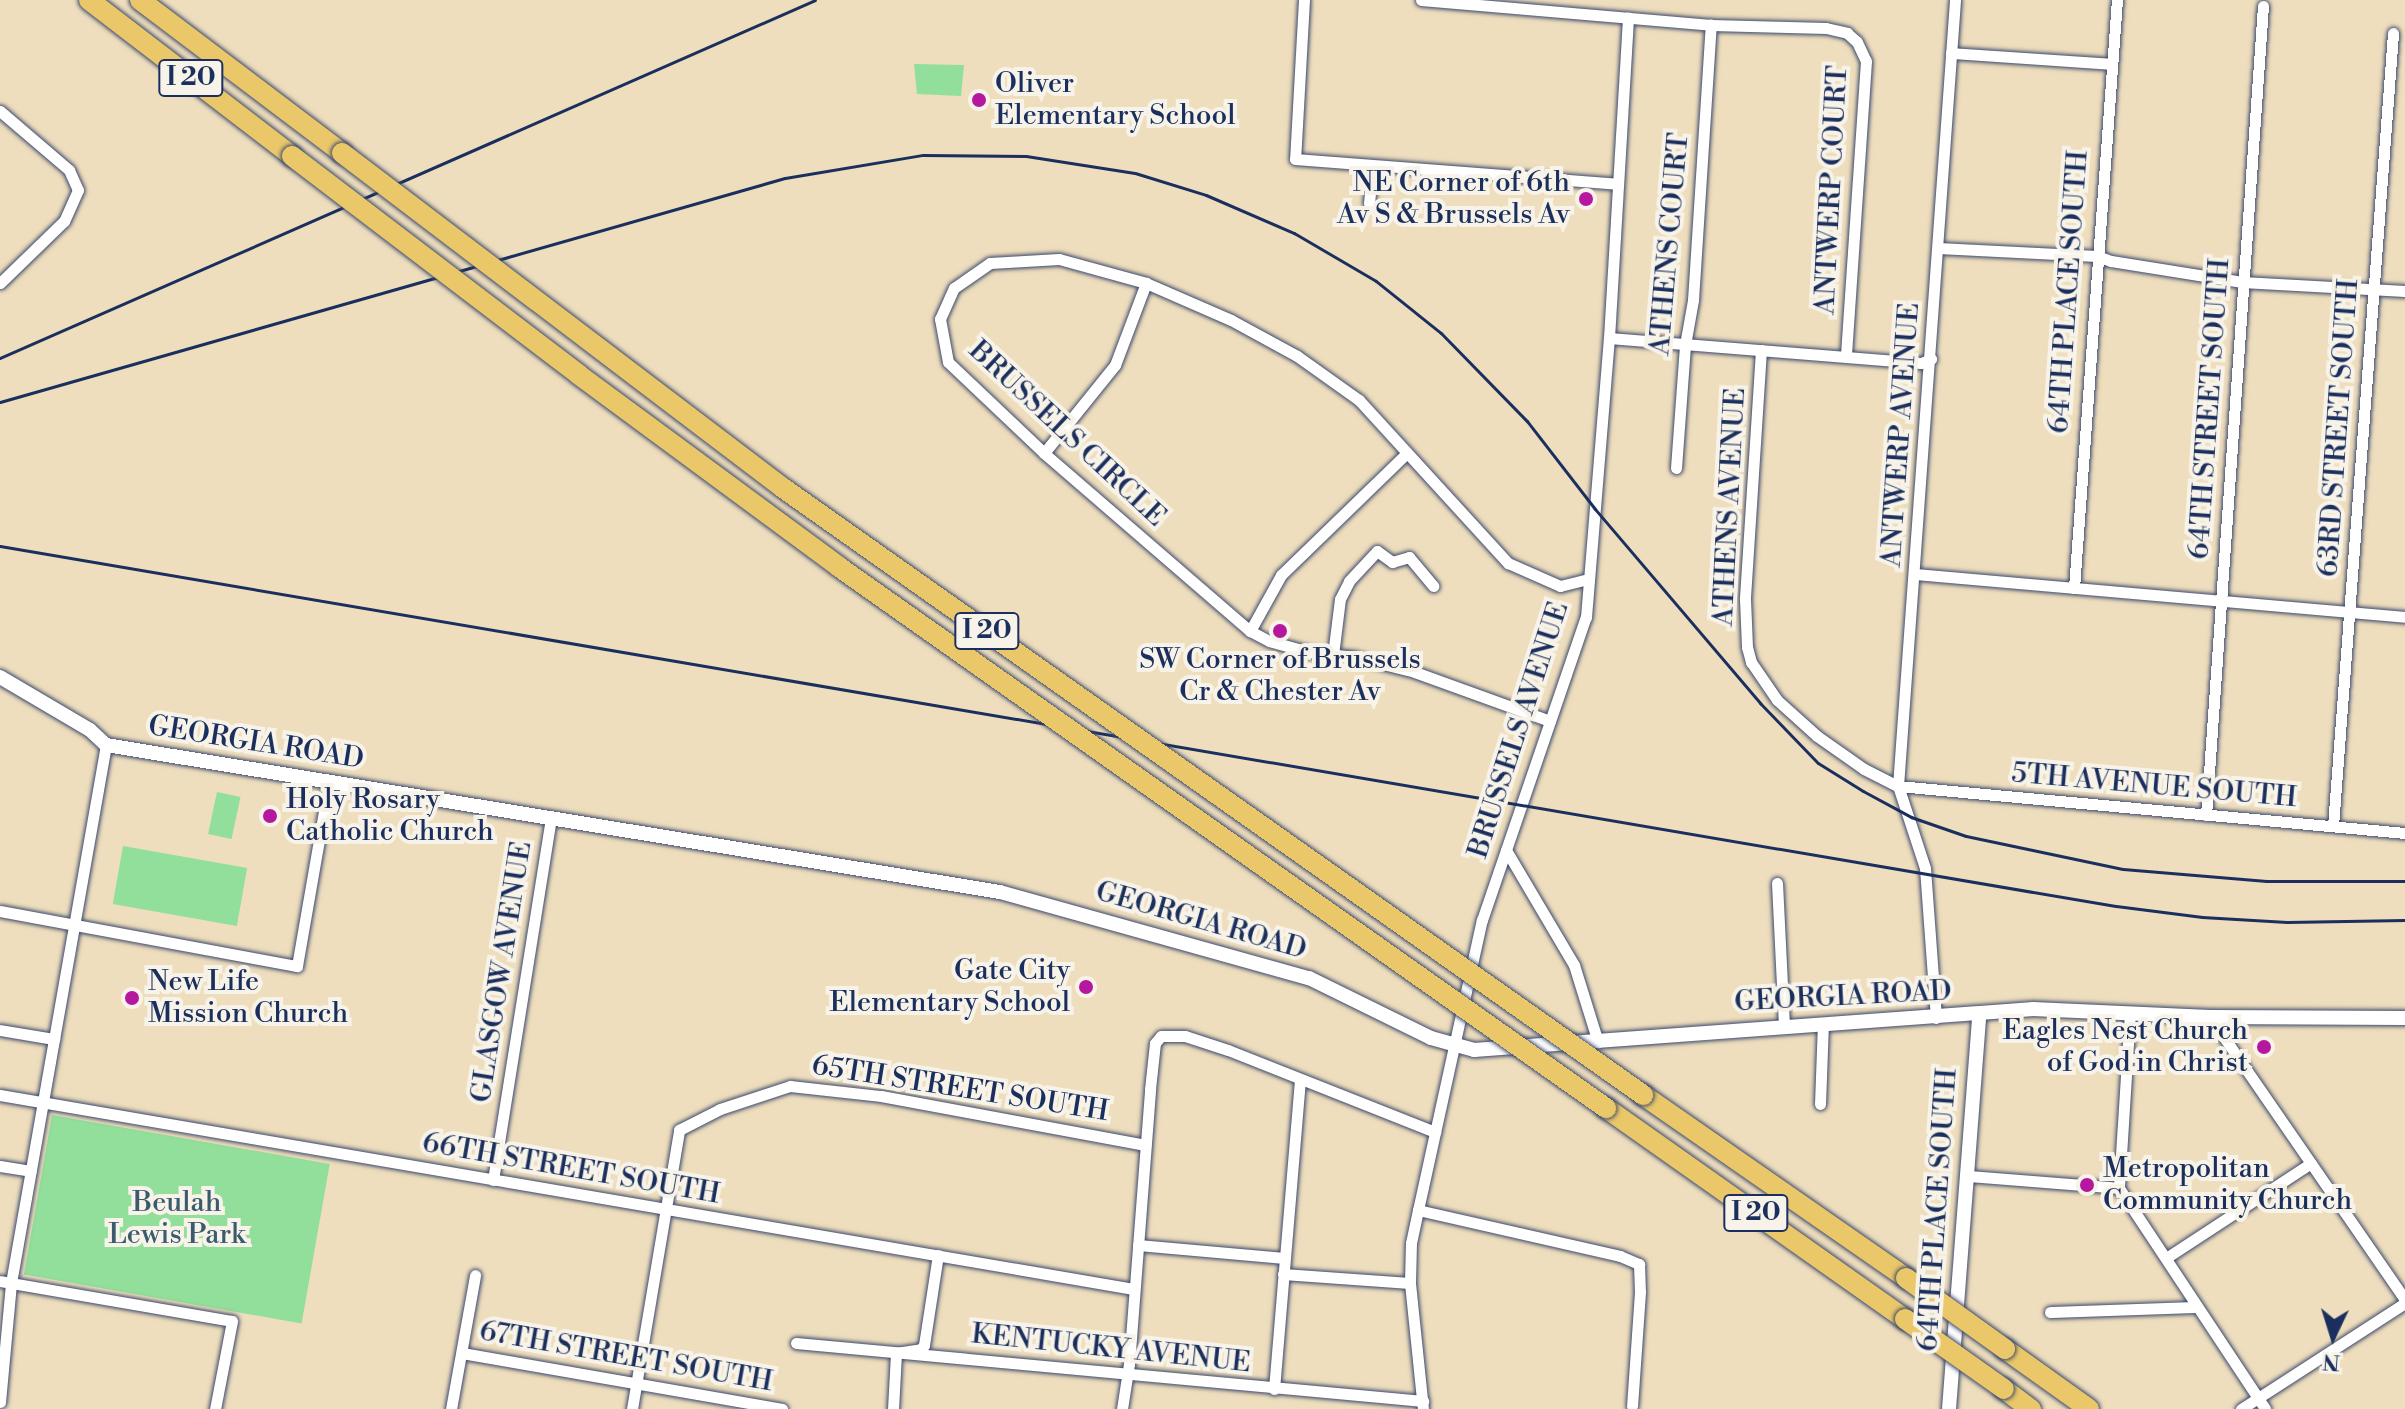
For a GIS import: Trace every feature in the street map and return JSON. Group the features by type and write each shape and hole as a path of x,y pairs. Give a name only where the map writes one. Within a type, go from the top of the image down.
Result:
{"highway":[{"name":"I 20","path":"89,0 579,375 839,567 2020,1402"},
{"name":"I 20","path":"146,4 783,488 2089,1409"}],"street":[{"path":"1304,0 1295,159 1617,184"},
{"path":"1421,0 1711,25"},
{"name":"ANTWERP AVENUE","path":"1936,1018 1925,868 1898,786 1955,0"},
{"name":"64TH PLACE SOUTH","path":"2074,588 2117,0"},
{"name":"64TH STREET SOUTH","path":"2206,815 2263,6"},
{"name":"BRUSSELS AVENUE","path":"1410,1283 1411,1243 1482,920 1586,617 1609,338 1628,18"},
{"name":"ANTWERP COURT","path":"1711,25 1748,23 1847,33 1857,42 1866,61 1846,356"},
{"name":"ATHENS COURT","path":"1676,468 1685,345 1693,300 1711,25"},
{"name":"63RD STREET SOUTH","path":"2333,826 2393,33"},
{"path":"1951,53 2112,64"},
{"path":"0,111 69,170 78,190 64,221 0,283"},
{"path":"1369,203 1373,166"},
{"path":"1938,248 2097,256 2242,282 2405,291"},
{"name":"BRUSSELS CIRCLE","path":"1550,721 1415,672 1269,641 1250,631 1044,453 948,362 940,319 954,288 990,263 1059,259 1146,283 1231,320 1297,356 1359,400 1508,563 1560,586 1589,579"},
{"path":"1044,453 1115,365 1146,283"},
{"path":"1609,338 1921,363 1931,359"},
{"name":"ATHENS AVENUE","path":"1761,350 1745,599 1751,662 1777,700 1817,736 1864,769 1898,786"},
{"path":"1250,631 1281,575 1406,454"},
{"path":"1333,655 1340,599 1349,581 1377,551 1392,562 1409,557 1433,586"},
{"path":"1915,574 2405,617"},
{"name":"GEORGIA ROAD","path":"0,677 90,730 106,745 1000,892 1309,978 1454,1046 1474,1050 2033,1009 2210,1017 2405,1018"},
{"path":"0,1399 6,1282 31,1171 106,745"},
{"path":"0,911 297,966 329,782"},
{"name":"5TH AVENUE SOUTH","path":"1898,786 2405,833"},
{"name":"GLASGOW AVENUE","path":"493,1180 551,819"},
{"path":"1506,850 1574,965 1598,1042"},
{"path":"1777,883 1784,1025"},
{"path":"2130,1012 2119,1188 2265,1409"},
{"name":"64TH PLACE SOUTH","path":"1949,1409 1979,1015"},
{"path":"2210,1017 2405,1301 2241,1409"},
{"path":"1820,1104 1823,1023"},
{"path":"0,1030 54,1039"},
{"path":"1122,1409 1124,1373 1129,1364 1155,1043 1161,1036 1185,1036 1228,1050 1435,1132"},
{"path":"1274,1389 1300,1080"},
{"name":"65TH STREET SOUTH","path":"665,1209 679,1130 720,1109 790,1086 881,1096 1146,1145"},
{"name":"66TH STREET SOUTH","path":"0,1095 1134,1289"},
{"path":"2166,1258 2311,1163"},
{"path":"0,1166 31,1171"},
{"path":"1968,1176 2119,1188"},
{"path":"632,1409 665,1209"},
{"path":"1418,1210 1620,1256 1639,1264 1632,1406"},
{"path":"1138,1245 1284,1258"},
{"path":"893,1409 896,1353 921,1349 924,1345 938,1255"},
{"path":"1283,1274 1410,1283 1423,1405"},
{"path":"451,1409 475,1275"},
{"path":"6,1282 232,1321 215,1409"},
{"path":"2050,1312 2196,1307"},
{"name":"KENTUCKY AVENUE","path":"796,1343 1124,1373 1423,1405"},
{"name":"67TH STREET SOUTH","path":"462,1353 782,1409"}],"green space":[{"path":"914,64 964,65 961,96 917,94"},
{"path":"217,792 240,797 232,839 208,834"},
{"path":"123,846 247,868 237,926 113,904"},
{"name":"Beulah Lewis Park","path":"52,1115 330,1164 302,1324 24,1275"}],"railway":[{"path":"0,358 815,0"},
{"path":"0,402 785,178 923,155 1026,156 1135,173 1206,195 1294,233 1376,281 1441,333 1527,421 1595,509 1760,703 1818,763 1863,791 1911,817 1966,836 2123,869 2266,881 2405,881"},
{"path":"0,546 2116,906 2202,917 2287,922 2405,920"}],"place":[{"name":"Oliver Elementary School","path":"979,100"},
{"name":"NE Corner of 6th Av S & Brussels Av","path":"1586,199"},
{"name":"SW Corner of Brussels Cr & Chester Av","path":"1280,631"},
{"name":"Holy Rosary Catholic Church","path":"270,816"},
{"name":"Gate City Elementary School","path":"1086,987"},
{"name":"New Life Mission Church","path":"132,998"},
{"name":"Eagles Nest Church of God in Christ","path":"2264,1047"},
{"name":"Metropolitan Community Church","path":"2087,1185"}]}
